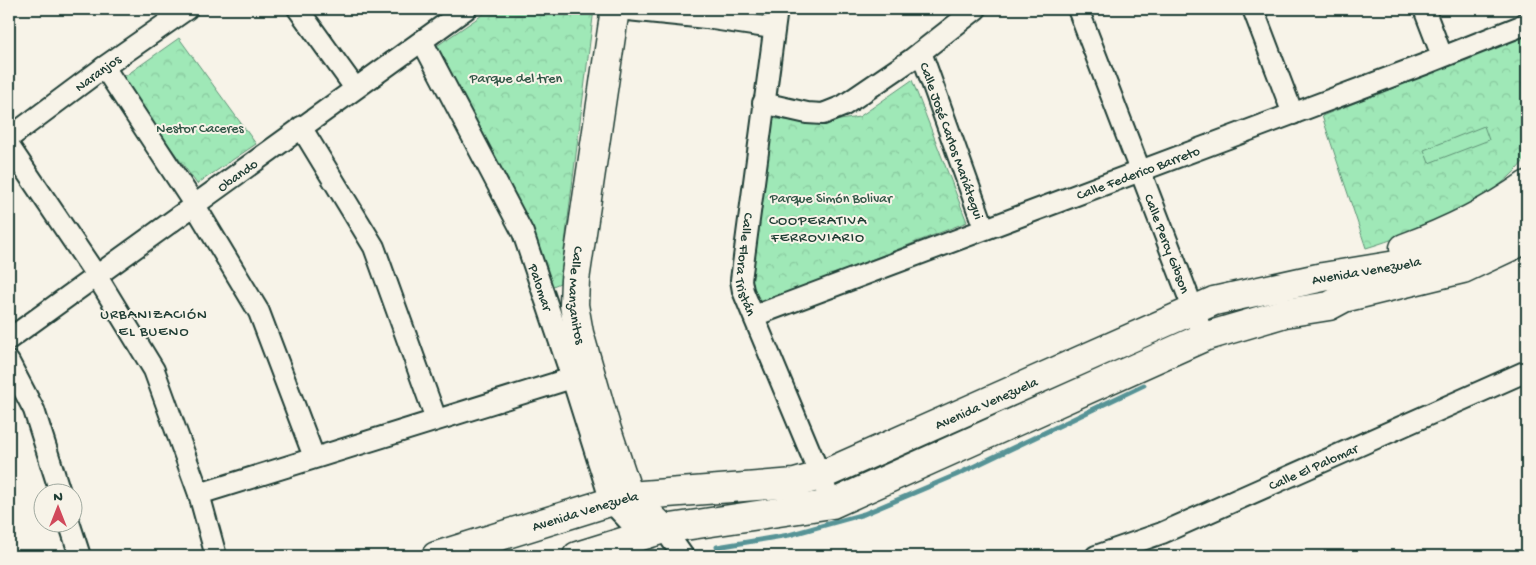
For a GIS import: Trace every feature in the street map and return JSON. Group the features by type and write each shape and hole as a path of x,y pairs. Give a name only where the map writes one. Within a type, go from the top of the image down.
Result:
{"main road":[{"name":"Calle Manzanitos","path":"617,9 575,280 574,305 579,333 606,427 620,499 667,542"},
{"path":"1323,278 1353,263 1399,250 1437,236 1497,206 1527,185"},
{"name":"Avenida Venezuela","path":"436,556 620,499 794,484 820,476 1214,301 1323,278 1408,263 1454,251 1508,228 1527,216"},
{"name":"Avenida Venezuela","path":"577,556 667,542 832,504 1204,337 1276,315 1328,306 1344,298 1463,269 1527,239"},
{"path":"1328,306 1353,307 1400,301 1442,290 1507,268 1527,256"}],"street":[{"name":"Naranjos","path":"9,138 104,67 187,9"},
{"path":"298,9 355,88"},
{"path":"617,9 775,18"},
{"name":"Calle José Carlos Mariátegui","path":"763,103 807,114 823,114 843,106 921,52 976,9"},
{"name":"Calle Percy Gibson","path":"1078,9 1204,337"},
{"path":"1253,9 1293,114"},
{"path":"1424,9 1442,56"},
{"name":"Obando","path":"9,339 301,126 422,41 456,12"},
{"name":"Calle Flora Tristán","path":"775,18 741,280 754,316 832,504"},
{"name":"Calle Federico Barreto","path":"754,316 984,228 1293,114 1524,24"},
{"name":"Palomar","path":"422,41 523,234 572,378 620,499"},
{"name":"Calle José Carlos Mariátegui","path":"921,52 984,228"},
{"path":"104,67 194,204 260,312 314,457"},
{"path":"301,126 374,246 436,419"},
{"path":"9,146 96,275 154,370 199,494 216,556"},
{"path":"9,362 34,410 57,482"},
{"name":"Calle El Palomar","path":"1096,556 1162,532 1527,371"},
{"path":"199,494 572,378"},
{"path":"72,532 80,556"}],"green space":[{"name":"Parque del tren","path":"491,9 594,9 560,283 546,289 422,56"},
{"path":"1527,34 1527,156 1515,172 1497,187 1454,213 1407,234 1366,248 1322,116"},
{"name":"Nestor Caceres","path":"179,38 256,144 197,184 121,79"},
{"name":"Parque Simón Bolivar","path":"912,80 967,222 759,304 749,272 764,117 815,124 859,117"},
{"path":"1484,126 1489,140 1429,163 1424,150"}],"waterway":[{"path":"717,547 789,535 864,514 956,475 1144,385"}],"district":[{"name":"COOPERATIVA FERROVIARIO","path":"818,228"},
{"name":"URBANIZACIÓN EL BUENO","path":"154,322"}]}
